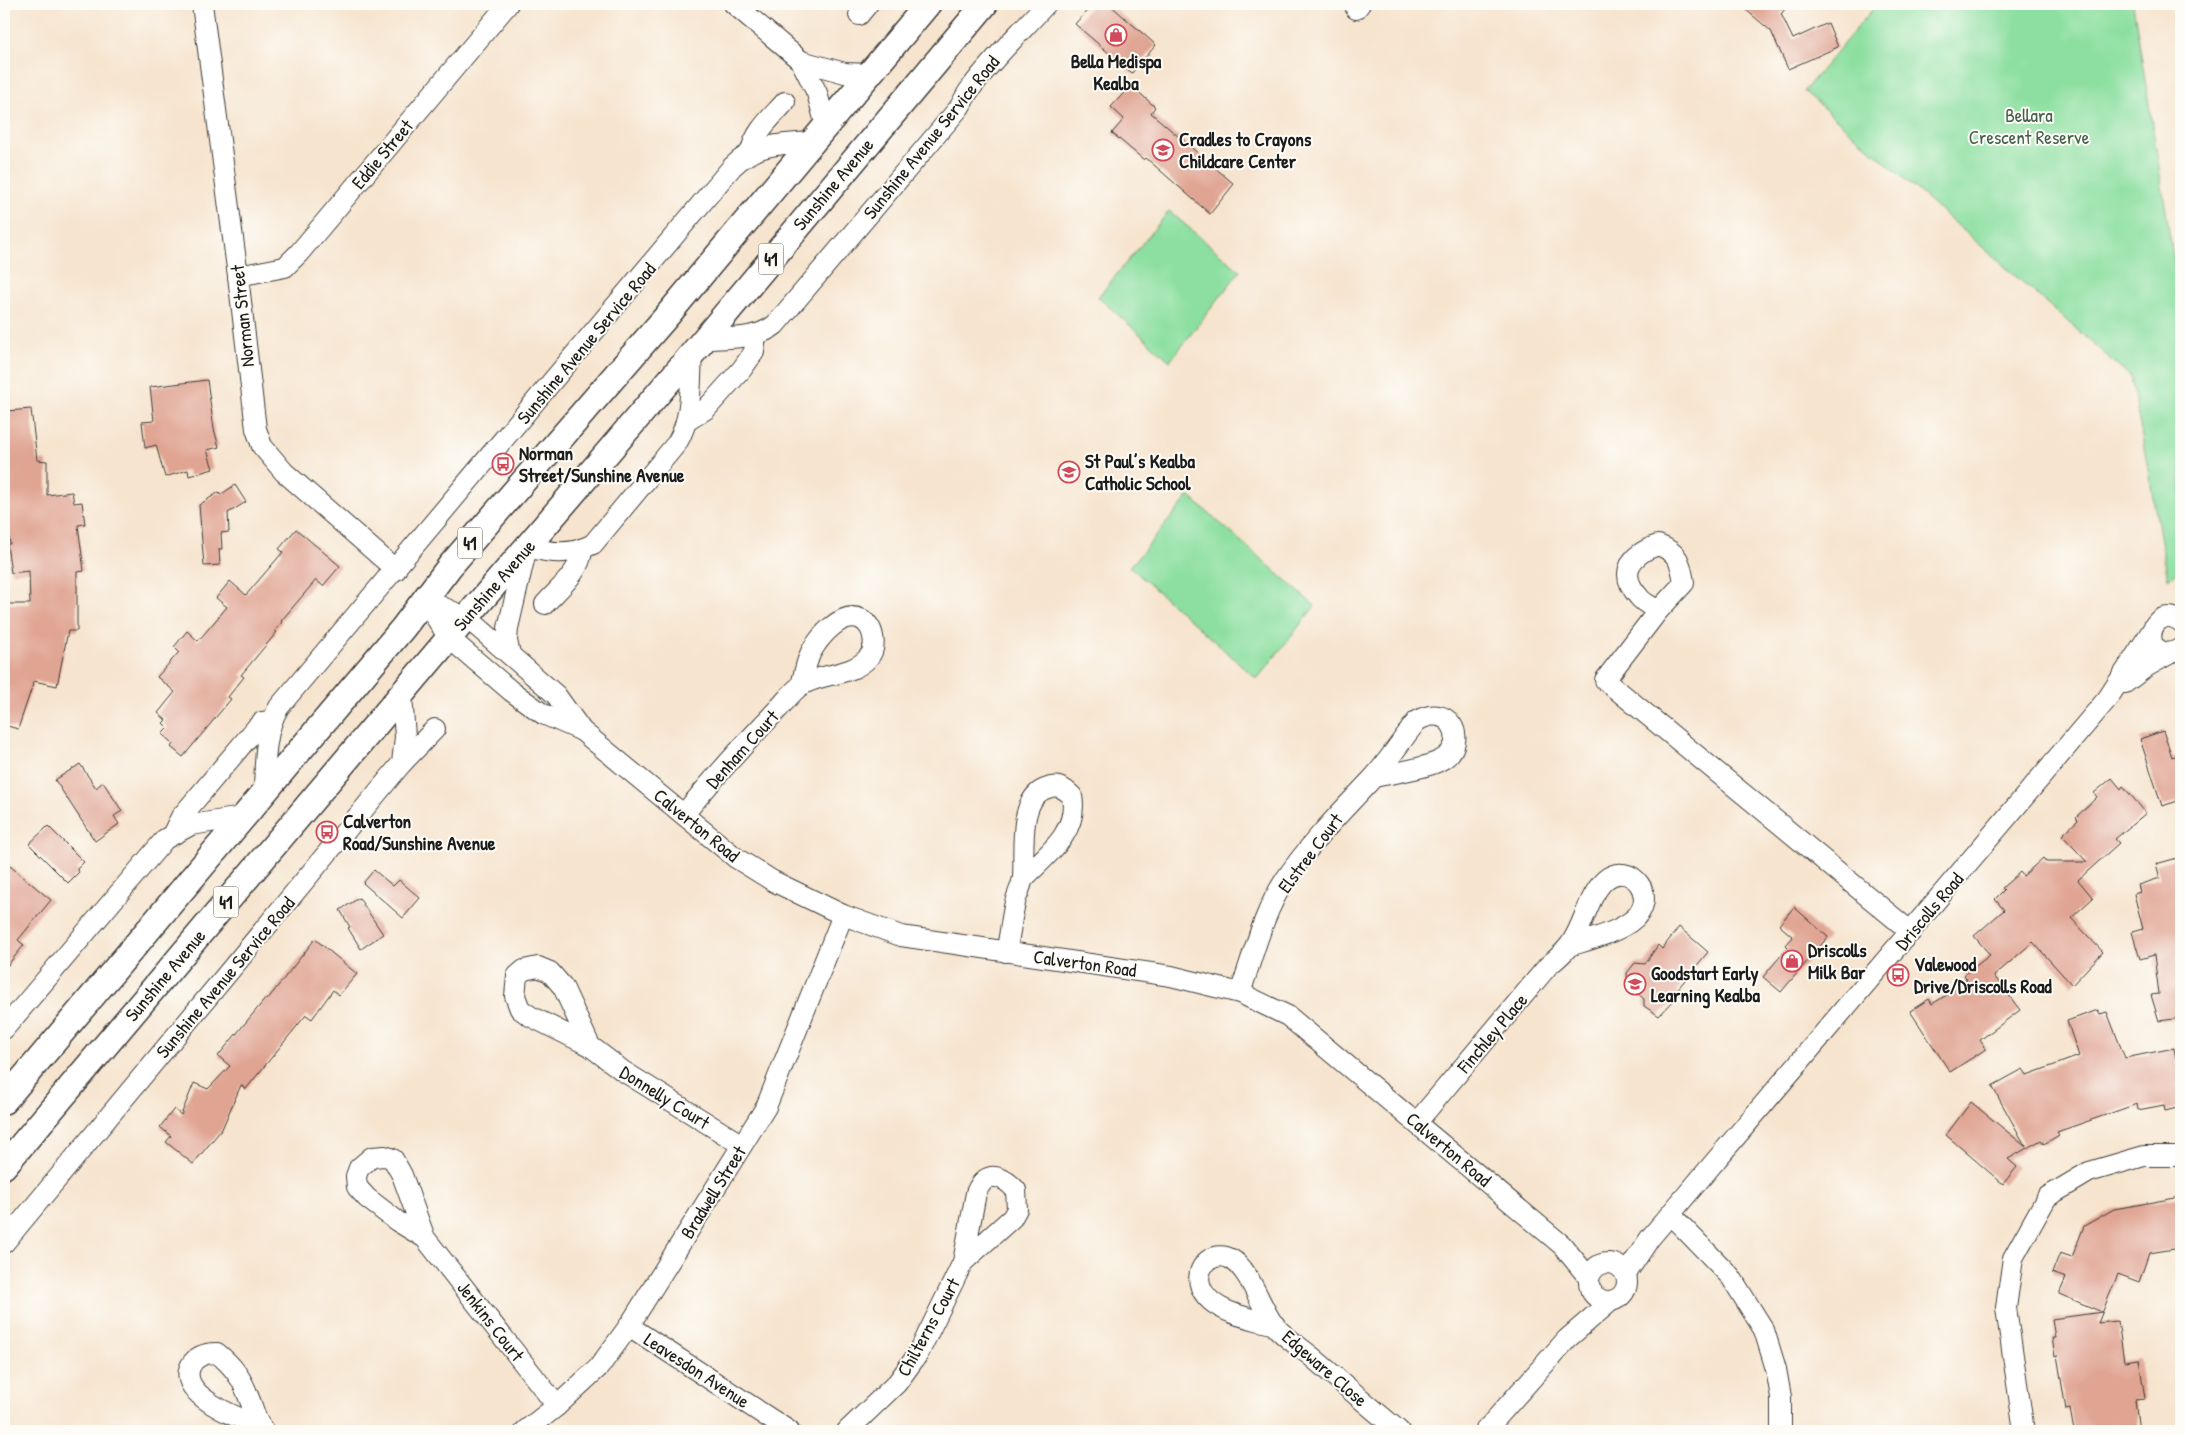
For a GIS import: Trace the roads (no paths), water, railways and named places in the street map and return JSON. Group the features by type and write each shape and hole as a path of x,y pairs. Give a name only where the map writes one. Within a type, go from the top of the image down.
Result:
{"main road":[{"name":"Sunshine Avenue","path":"4,1166 448,638 698,347 985,4"},
{"name":"41","path":"4,1101 403,628 424,599 870,74 922,8"}],"street":[{"name":"Norman Street","path":"202,4 256,429 262,446 279,467 396,570"},
{"name":"Eddie Street","path":"238,276 285,267 299,253 508,4"},
{"path":"734,4 801,61 817,93 819,134"},
{"name":"Sunshine Avenue Service Road","path":"698,347 756,334 768,330 775,325 959,108 970,88 1046,4"},
{"path":"801,61 845,73 870,74"},
{"name":"Sunshine Avenue Service Road","path":"751,152 753,141 785,102"},
{"name":"Sunshine Avenue Service Road","path":"264,792 265,765 272,721 279,707 396,570 732,167 751,152 819,134"},
{"path":"687,421 706,409 742,369 754,352 756,334"},
{"path":"510,654 507,641 508,628 527,546 550,553 582,550 593,544 677,443 687,421 698,347"},
{"path":"545,604 576,569 582,550"},
{"name":"Calverton Road","path":"424,599 467,618 556,695 582,731 736,858 773,881 844,915 900,936 1171,976 1240,994 1288,1016 1562,1245 1604,1274"},
{"name":"Calverton Road","path":"424,599 448,638 543,714 582,731"},
{"path":"2173,620 2181,602"},
{"path":"1658,611 1604,680 1912,932"},
{"name":"Driscolls Road","path":"1567,1339 1604,1274 1650,1238 1671,1215 2108,698 2155,623 2173,620"},
{"path":"2151,632 2153,645 2157,650 2175,654"},
{"name":"Driscolls Road","path":"2108,698 2133,675 2175,654"},
{"name":"Denham Court","path":"684,814 801,685"},
{"path":"402,695 405,737 402,763"},
{"name":"Sunshine Avenue Service Road","path":"173,833 181,816 257,727 262,722 272,721"},
{"name":"Sunshine Avenue Service Road","path":"4,1243 402,763 434,729"},
{"name":"Elstree Court","path":"1240,994 1264,922 1284,880 1357,793 1374,777"},
{"name":"Sunshine Avenue Service Road","path":"4,1029 165,839 191,825 242,817"},
{"path":"1006,952 1015,902 1023,879"},
{"name":"Bradwell Street","path":"525,1431 557,1406 599,1367 630,1326 766,1107 844,915"},
{"name":"Finchley Place","path":"1417,1122 1548,966 1569,946"},
{"name":"Donnelly Court","path":"590,1046 623,1071 742,1145"},
{"path":"2024,1431 2006,1308 2012,1258 2047,1197 2089,1172 2144,1156 2181,1156"},
{"path":"1671,1215 1731,1278 1764,1330 1782,1397 1781,1431"},
{"name":"Jenkins Court","path":"425,1238 557,1406"},
{"name":"Chilterns Court","path":"847,1431 897,1383 918,1354 963,1262"},
{"path":"1604,1274 1600,1299 1611,1301"},
{"name":"Driscolls Road","path":"1485,1431 1567,1339 1625,1291 1627,1285 1604,1274"},
{"name":"Edgeware Close","path":"1274,1325 1398,1431"},
{"name":"Leavesdon Avenue","path":"630,1326 789,1431"}],"place":[{"name":"Bella Medispa Kealba","path":"1116,35"},
{"name":"Cradles to Crayons Childcare Center","path":"1163,150"},
{"name":"Norman Street/Sunshine Avenue","path":"503,464"},
{"name":"St Paul’s Kealba Catholic School","path":"1069,472"},
{"name":"Calverton Road/Sunshine Avenue","path":"327,832"},
{"name":"Driscolls Milk Bar","path":"1792,961"},
{"name":"Valewood Drive/Driscolls Road","path":"1898,975"},
{"name":"Goodstart Early Learning Kealba","path":"1635,984"}],"park label":[{"name":"Bellara Crescent Reserve","path":"2029,126"}]}
